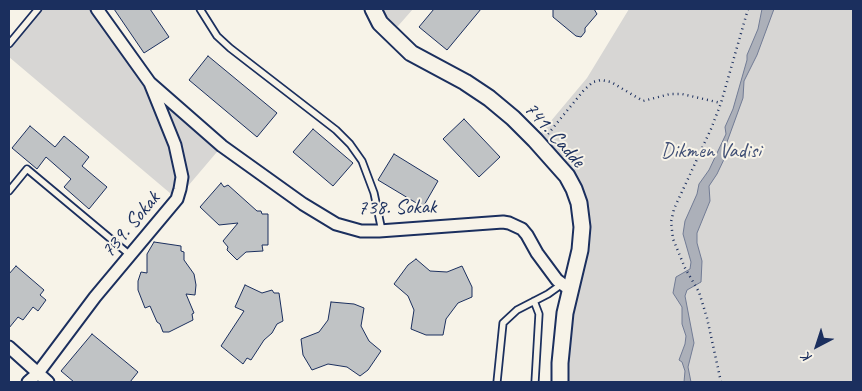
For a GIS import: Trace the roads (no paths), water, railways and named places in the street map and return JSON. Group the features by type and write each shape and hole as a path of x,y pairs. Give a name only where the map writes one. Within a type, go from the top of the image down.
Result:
{"street":[{"name":"739. Sokak","path":"28,382 38,373 95,297 177,199 180,189 181,170 175,145 150,83 98,9"},
{"name":"741. Cadde","path":"373,9 380,23 411,53 465,82 513,118 567,176 579,203 582,235 580,250 567,284 568,299 562,337 560,382"},
{"name":"738. Sokak","path":"150,83 222,146 336,224 361,231 382,231 509,223 522,229 537,254 567,284"},
{"path":"9,347 48,382"}],"lane":[{"path":"9,44 38,9"},
{"path":"200,9 217,36 230,48 336,130 350,144 362,161 374,193 382,231"},
{"path":"9,191 27,169 130,255"},
{"path":"497,382 503,323 512,313 567,284"},
{"path":"534,301 539,314 535,382"}],"park label":[{"name":"Dikmen Vadisi","path":"711,151"}]}
